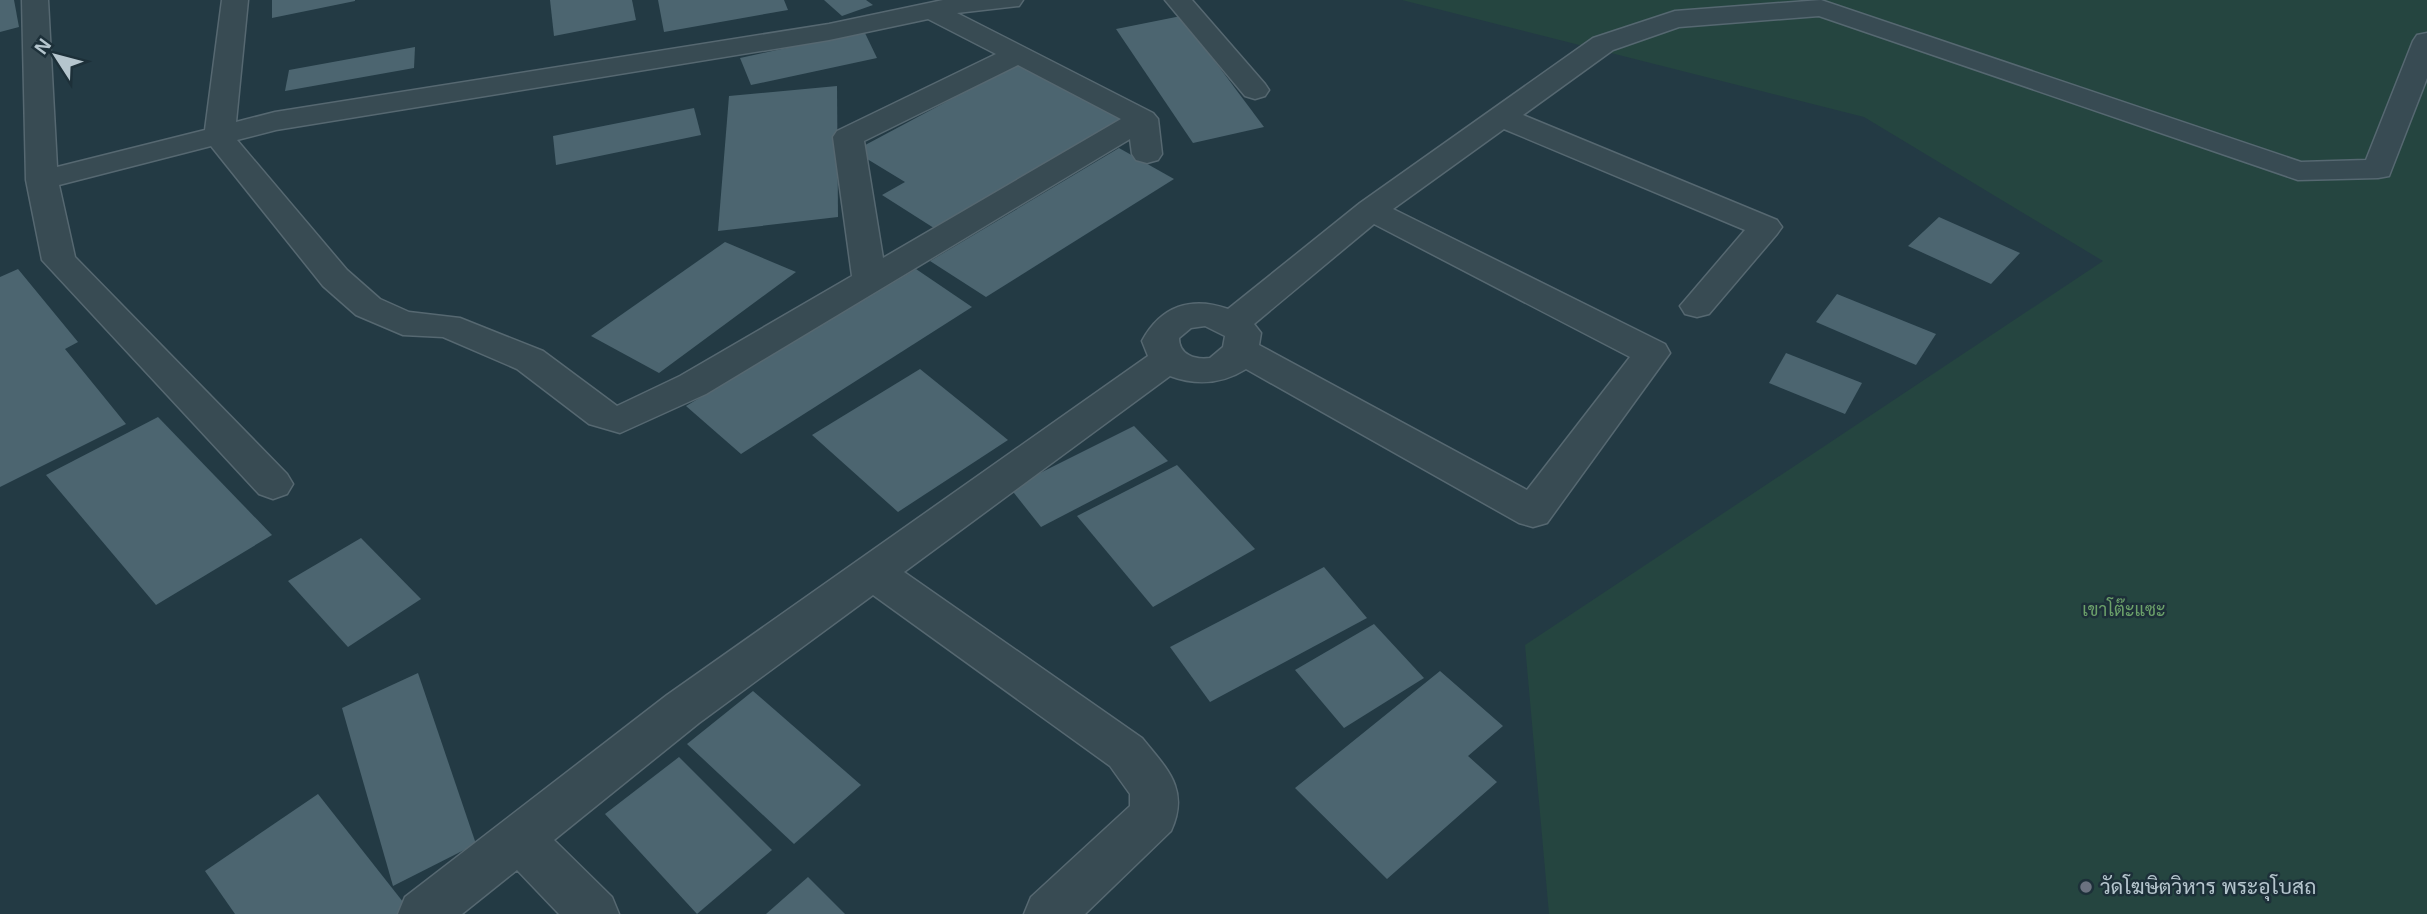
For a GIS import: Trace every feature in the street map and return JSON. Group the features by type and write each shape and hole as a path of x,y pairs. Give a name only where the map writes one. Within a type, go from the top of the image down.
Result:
{"street":[{"path":"35,0 42,180 58,260 273,484"},
{"path":"235,0 219,137 335,278 368,307 403,323 448,326 530,360 602,415 620,420 693,385 1143,119"},
{"path":"42,180 275,121 829,32 962,4 1010,0"},
{"path":"1178,0 1255,90"},
{"path":"1371,210 1652,353 1533,512 1237,337 1207,314 1180,318 1170,324 1160,341 1161,350 1168,360 1188,369 1213,370 1235,360 1237,337 1371,210 1603,44 1675,19 1821,4 2298,171 2378,169 2427,41"},
{"path":"931,10 1014,56 1143,119"},
{"path":"870,281 848,137 1014,56"},
{"path":"1502,117 1766,227 1697,306"},
{"path":"1143,119 1147,154"},
{"path":"423,914 683,709 1168,360"},
{"path":"873,572 1126,752 1154,788 1154,815 1049,914"},
{"path":"519,838 594,914"}],"green space":[{"name":"เขาโต๊ะแซะ","path":"1402,0 2427,0 2427,914 1549,914 1525,645 2103,261 1864,117"}],"building":[{"path":"0,0 14,0 19,27 0,32"},
{"path":"272,0 355,0 355,1 272,18"},
{"path":"550,0 632,0 636,20 554,36"},
{"path":"658,0 784,0 788,10 664,32"},
{"path":"824,0 866,0 873,5 842,16"},
{"path":"1181,16 1264,127 1193,143 1116,29"},
{"path":"864,31 877,58 751,85 740,58"},
{"path":"415,47 414,68 285,91 289,70"},
{"path":"1017,64 1124,120 937,230 882,195 905,182 854,151"},
{"path":"837,86 838,217 718,231 729,96"},
{"path":"694,108 701,135 556,165 553,136"},
{"path":"1119,148 1174,179 986,297 930,261"},
{"path":"1939,217 2020,253 1991,284 1908,246"},
{"path":"725,242 796,272 659,373 591,336"},
{"path":"18,269 78,342 65,349 126,424 0,487 0,277"},
{"path":"916,269 972,307 741,454 686,406"},
{"path":"1837,294 1936,334 1916,365 1816,322"},
{"path":"1786,353 1862,383 1845,414 1769,383"},
{"path":"920,369 1008,440 898,512 812,435"},
{"path":"158,417 272,535 156,605 46,475"},
{"path":"1134,426 1168,461 1041,527 1010,488"},
{"path":"1177,465 1255,549 1153,607 1077,516"},
{"path":"361,538 421,599 348,647 288,581"},
{"path":"1324,567 1367,618 1210,702 1170,647"},
{"path":"1374,624 1424,678 1344,728 1295,670"},
{"path":"1440,671 1503,726 1468,756 1497,782 1387,879 1295,788"},
{"path":"418,673 476,844 393,886 342,708"},
{"path":"753,691 861,785 794,844 687,744"},
{"path":"679,757 772,850 697,914 605,814"},
{"path":"318,794 407,907 398,914 235,914 205,871"},
{"path":"808,877 845,914 766,914"}],"place":[{"name":"วัดโฆษิตวิหาร พระอุโบสถ","path":"2086,887"}]}
